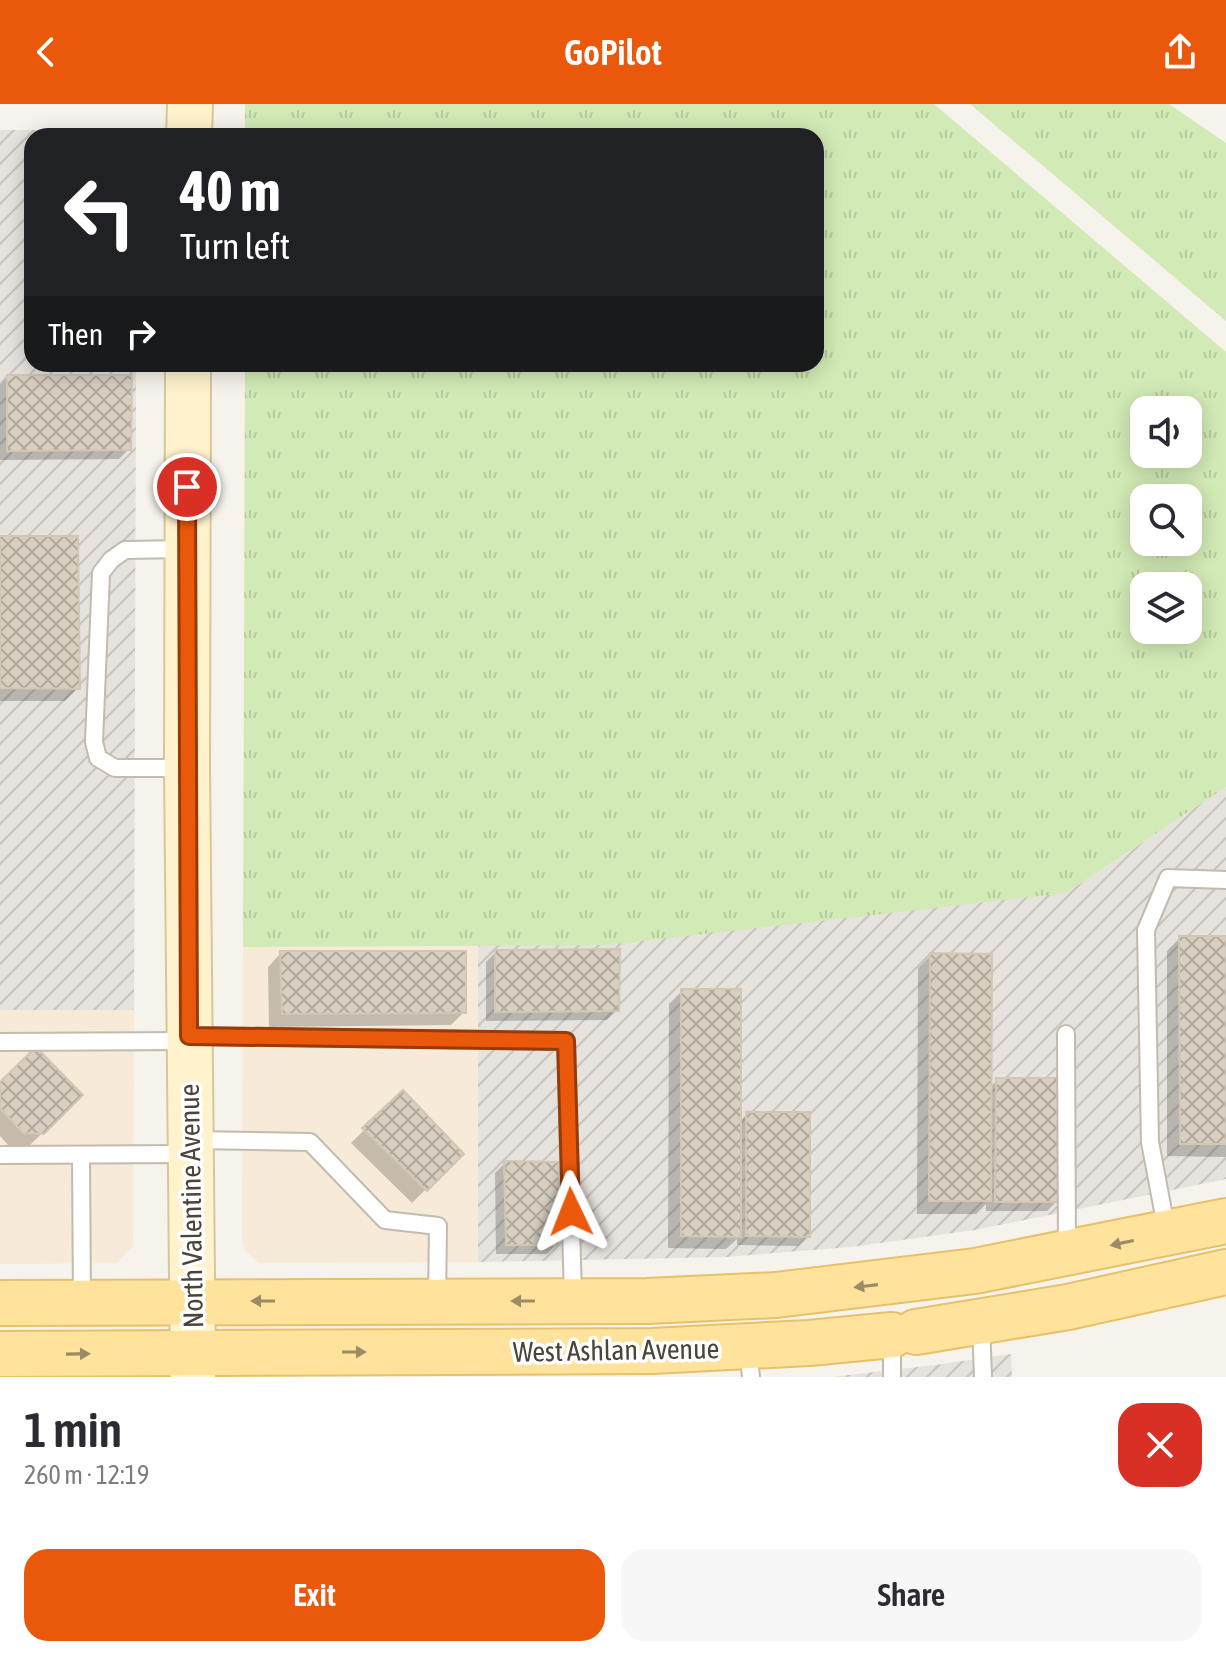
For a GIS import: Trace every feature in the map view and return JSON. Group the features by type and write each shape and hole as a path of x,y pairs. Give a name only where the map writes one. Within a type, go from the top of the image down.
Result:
{"main road":[{"name":"West Ashlan Avenue","path":"0,1303 708,1299 836,1289 975,1271 1226,1221"},
{"path":"900,1348 1038,1287 1067,1254"},
{"name":"West Ashlan Avenue","path":"0,1354 192,1365 525,1358 750,1362 900,1348 981,1322 1068,1307 1226,1272"}],"street":[{"path":"189,128 190,104"},
{"name":"North Valentine Avenue","path":"188,372 186,549 192,1365"}],"lane":[{"path":"186,549 125,550 111,560 101,573 94,742 98,758 115,768 187,768"},
{"path":"1167,1234 1150,1142 1146,930 1168,878 1226,880"},
{"path":"1066,1034 1067,1254"},
{"path":"0,1042 189,1039 566,1041 573,1301"},
{"path":"0,1155 81,1155 310,1142 385,1220 438,1226 437,1301"},
{"path":"81,1155 82,1303"},
{"path":"981,1322 983,1377"}],"shaded area":[{"path":"0,130 24,130 24,372 136,372 134,1010 0,1010"},
{"path":"1226,787 1226,1179 975,1230 851,1247 726,1257 478,1262 478,945 1066,893"},
{"path":"478,945 478,1262 259,1263 245,1250 242,1239 243,947"},
{"path":"0,1010 134,1010 133,1246 117,1263 0,1264"},
{"path":"1011,1354 1012,1377 831,1377 935,1365"}],"green space":[{"path":"245,104 934,104 1226,352 1226,787 1066,893 607,945 243,947 245,372 824,372 824,128 245,128"},
{"path":"970,104 1169,104 1226,143 1226,321"}],"building":[{"path":"7,375 132,375 131,450 7,451"},
{"path":"0,536 78,536 80,689 0,688"},
{"path":"1179,936 1226,936 1226,1144 1180,1144"},
{"path":"620,949 619,1011 495,1012 495,950"},
{"path":"280,951 466,951 466,1013 282,1014"},
{"path":"930,953 992,954 991,1201 929,1201"},
{"path":"681,989 741,989 741,1237 681,1236"},
{"path":"36,1047 83,1095 44,1134 23,1133 0,1108 0,1082"},
{"path":"996,1078 1058,1078 1059,1202 995,1202"},
{"path":"403,1090 464,1154 427,1191 362,1128"},
{"path":"746,1112 810,1112 810,1237 746,1236"},
{"path":"504,1161 559,1162 559,1245 506,1245"}],"route":[{"path":"187,487 189,1036 566,1041 571,1212"}]}
